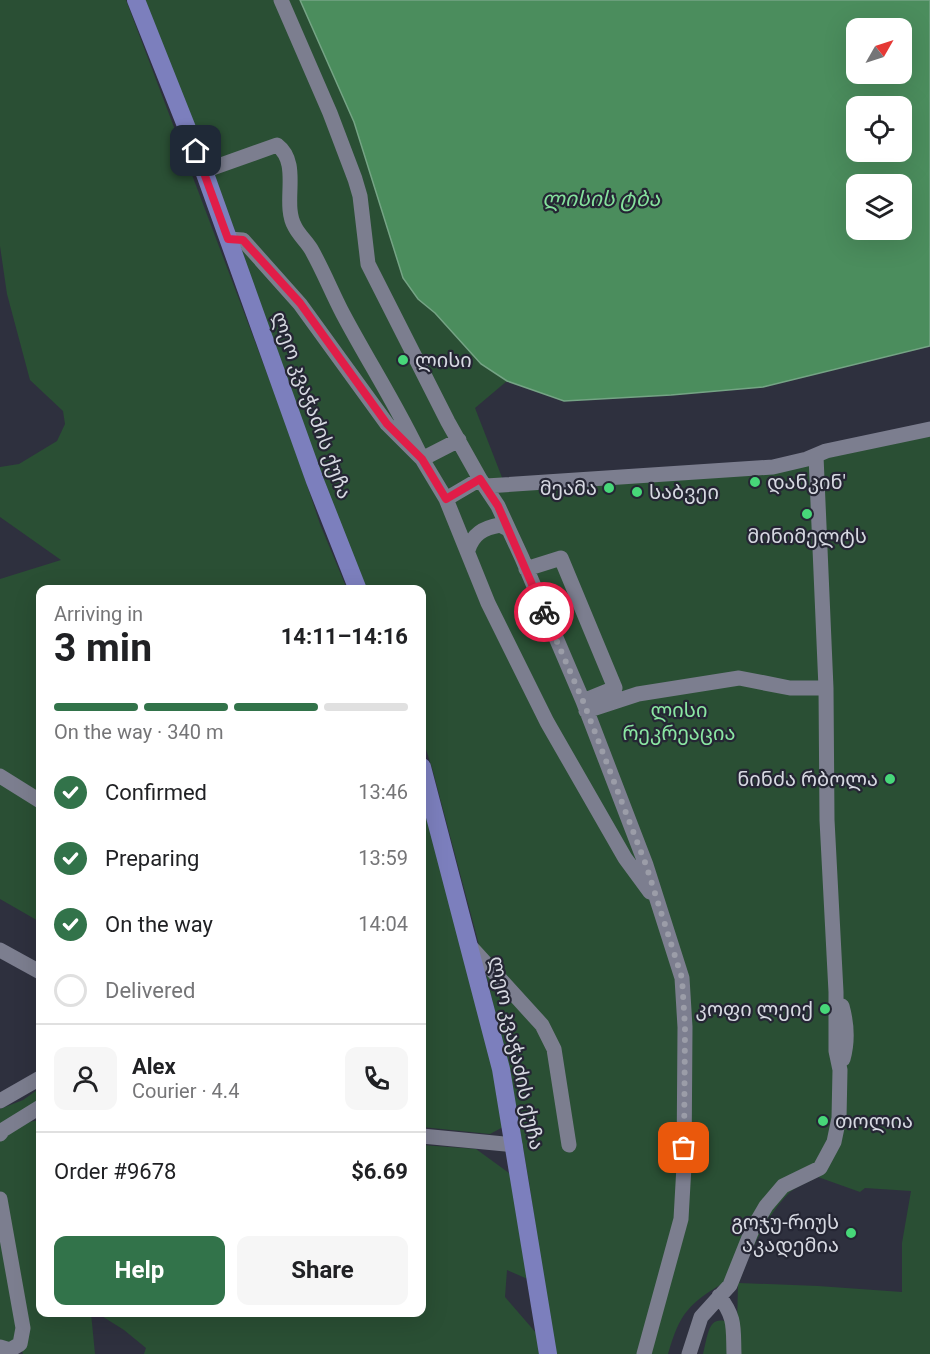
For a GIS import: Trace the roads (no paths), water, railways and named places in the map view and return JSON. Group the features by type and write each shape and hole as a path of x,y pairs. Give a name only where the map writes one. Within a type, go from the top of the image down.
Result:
{"main road":[{"name":"ლეო კვაჭაძის ქუჩა","path":"136,0 204,171 315,481 356,585"},
{"name":"ლეო კვაჭაძის ქუჩა","path":"426,782 501,1069 548,1354"}],"street":[{"path":"281,0 330,113 355,179 360,196 368,264 448,422 498,506 526,569 585,706 646,865 682,978 685,1027 684,1166 681,1219 644,1354"},
{"path":"204,171 278,145 284,150 291,175 289,210 294,226 312,251 344,315 446,499 488,603 547,722 625,858 658,903"},
{"path":"312,233 312,251"},
{"path":"228,239 243,240 282,282 387,424 422,459"},
{"path":"446,499 483,483 757,469 807,459 826,450 930,429"},
{"path":"422,459 459,440"},
{"path":"688,1354 701,1317 730,1285 752,1230 766,1206 783,1186 820,1168 834,1142 838,1118 840,1070 836,1051 836,992 827,820 826,688 816,456"},
{"path":"468,550 471,539 480,532 500,525 508,529"},
{"path":"526,569 561,558 615,687 585,706"},
{"path":"585,706 638,694 740,678 790,688 826,688"},
{"path":"0,776 36,798"},
{"path":"470,946 542,1025 554,1049 569,1145"},
{"path":"0,950 36,970"},
{"path":"0,1101 36,1080"},
{"path":"0,1134 36,1109"},
{"path":"426,1136 515,1144"},
{"path":"0,1199 23,1328 20,1344 7,1350"},
{"path":"719,1296 733,1317 734,1354"}],"water":[{"name":"ლისის ტბა","path":"300,0 930,0 930,346 763,387 564,401 507,381 481,364 435,313 418,299 403,278 354,122"}],"place":[{"name":"ლისი","path":"403,360"},
{"name":"დანკინ'","path":"755,482"},
{"name":"მეამა","path":"609,488"},
{"name":"საბვეი","path":"637,492"},
{"name":"მინიმელტს","path":"807,514"},
{"name":"ნინძა რბოლა","path":"890,779"},
{"name":"კოფი ლეიქ","path":"825,1009"},
{"name":"თოლია","path":"823,1121"},
{"name":"გოჯუ-რიუს აკადემია","path":"851,1233"}],"park label":[{"name":"ლისი რეკრეაცია","path":"679,722"}]}
